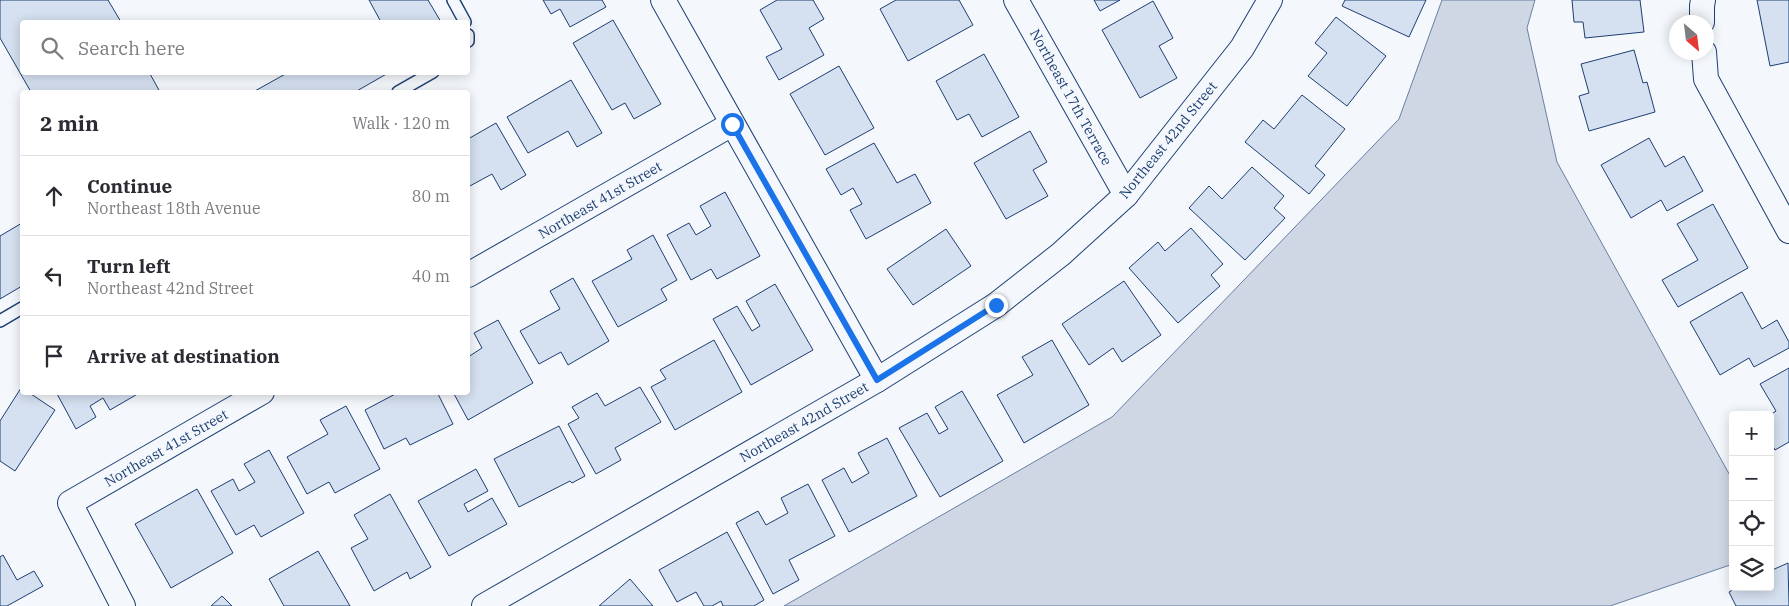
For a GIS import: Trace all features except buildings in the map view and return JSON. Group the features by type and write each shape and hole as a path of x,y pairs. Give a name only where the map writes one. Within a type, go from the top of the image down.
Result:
{"street":[{"path":"663,0 877,380"},
{"name":"Northeast 17th Terrace","path":"1016,0 1126,195"},
{"name":"Northeast 42nd Street","path":"484,606 877,380 996,305 1061,254 1126,195 1242,48 1270,0"},
{"path":"1702,15 1703,0"},
{"path":"1705,60 1706,79 1789,231"},
{"name":"Northeast 41st Street","path":"470,274 732,124"},
{"name":"Northeast 41st Street","path":"123,606 70,503 257,395"}],"lane":[{"path":"453,0 464,20"},
{"path":"402,90 428,75"},
{"path":"0,320 20,309"}],"shaded area":[{"path":"1442,0 1535,0 1527,28 1557,162 1729,474 1729,565 1610,606 784,606 1112,417 1399,119"}],"route":[{"path":"732,124 877,380 996,305"}]}
